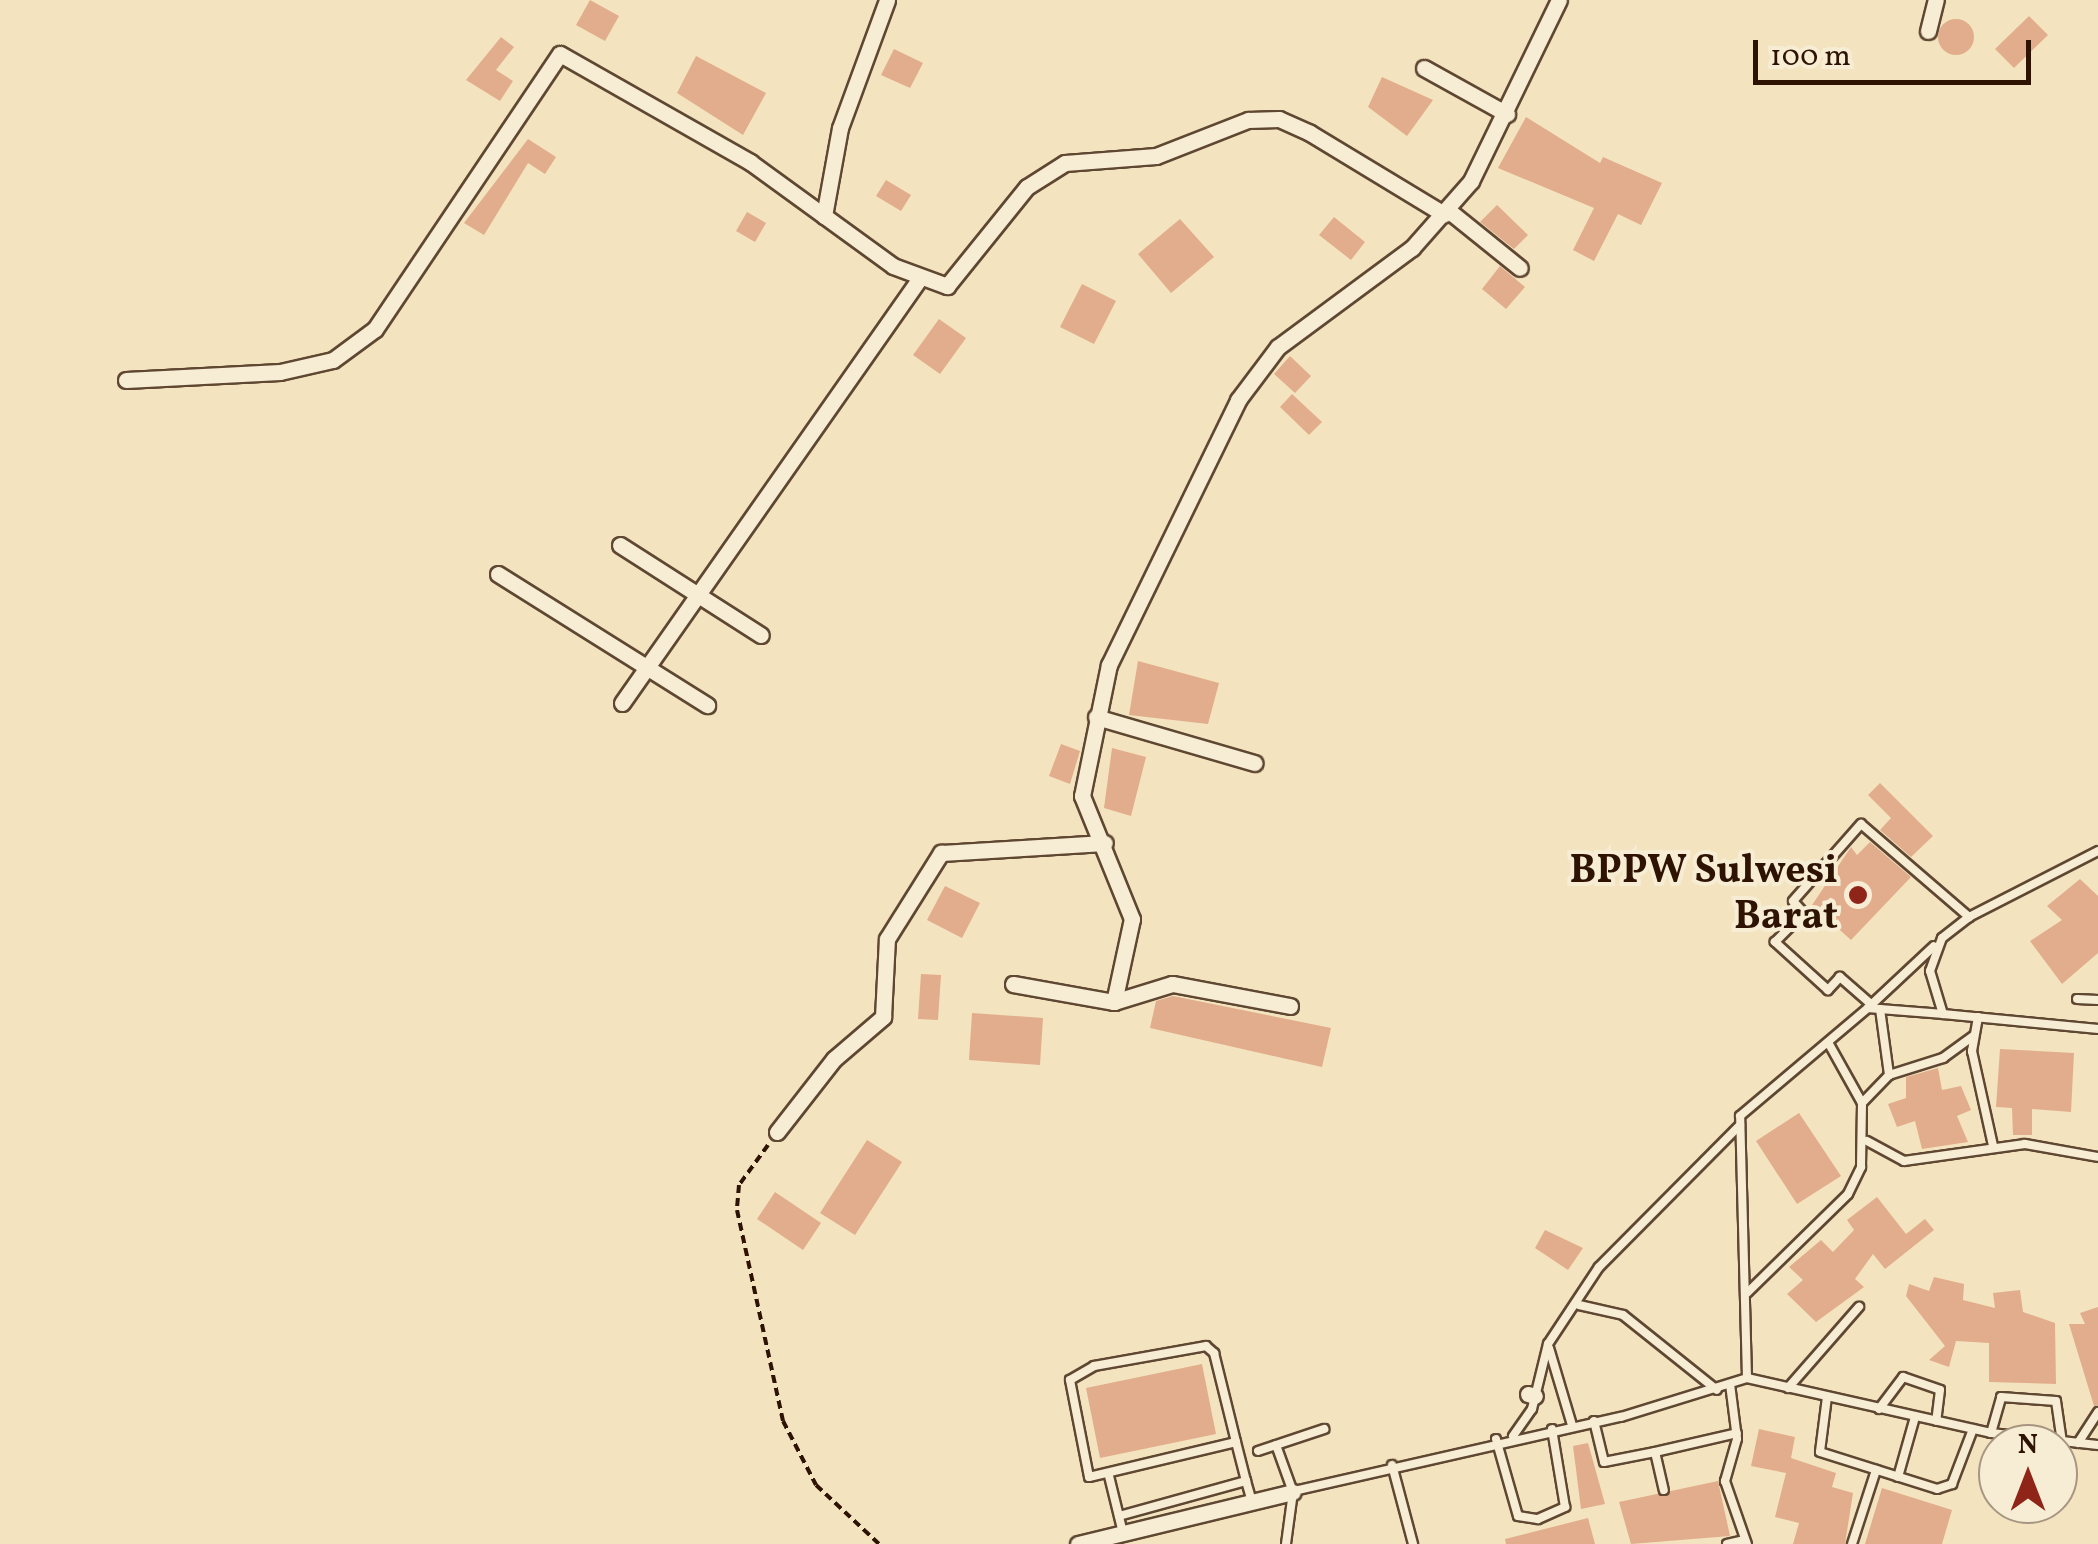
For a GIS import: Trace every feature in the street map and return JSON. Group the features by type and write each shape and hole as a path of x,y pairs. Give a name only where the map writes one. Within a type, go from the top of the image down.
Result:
{"street":[{"path":"824,216 840,128 887,0"},
{"path":"1114,1002 1132,918 1106,844 1084,817 1082,796 1096,716 1124,621 1238,400 1278,347 1446,212 1507,114 1559,0"},
{"path":"1928,30 1936,0"},
{"path":"126,380 280,372 333,360 361,339 475,190 560,54 750,162 920,278 955,280 1028,188 1065,164 1156,156 1248,120 1278,119 1310,133 1446,212 1520,268"},
{"path":"1424,68 1507,114"},
{"path":"622,703 920,278"},
{"path":"620,545 761,635"},
{"path":"498,574 706,705"},
{"path":"1096,716 1254,763"},
{"path":"777,1132 834,1059 883,1017 887,939 941,853 1106,844"},
{"path":"1013,984 1114,1002 1172,984 1290,1006"},
{"path":"1078,1544 1135,1535 1293,1492"}],"lane":[{"path":"1888,1075 1873,1007 1840,977 1828,990 1775,942 1804,913 1793,901 1861,824 1969,917"},
{"path":"1512,1436 1532,1395 1548,1344 1579,1305 1599,1266 1740,1126 1750,1102 1873,1007 1942,938 1969,917 2098,851"},
{"path":"1942,938 1930,971 1942,1014"},
{"path":"2077,999 2098,1000"},
{"path":"1873,1007 2098,1029"},
{"path":"1978,1018 1973,1036 1993,1146"},
{"path":"1862,1103 1888,1075 1943,1058 1973,1036"},
{"path":"1747,1293 1848,1194 1867,1141 1862,1103 1828,1044"},
{"path":"1740,1126 1747,1378"},
{"path":"1867,1141 1904,1162 1993,1146 2098,1157"},
{"path":"1579,1305 1623,1315 1716,1390"},
{"path":"1788,1388 1858,1308"},
{"path":"1548,1344 1572,1426"},
{"path":"1236,1442 1110,1476 1086,1471 1070,1390 1073,1375 1094,1366 1206,1346 1236,1442 1252,1502"},
{"path":"1879,1409 1903,1376 1940,1390 1936,1422"},
{"path":"1293,1492 1496,1439 1594,1422 1747,1378 1978,1430"},
{"path":"1727,1544 1745,1542 1725,1480 1737,1433 1730,1384"},
{"path":"1827,1398 1820,1452 1947,1489 1973,1429"},
{"path":"1994,1424 2001,1398 2056,1400 2059,1424"},
{"path":"2098,1412 2078,1443 2098,1445"},
{"path":"1898,1477 1915,1416"},
{"path":"1594,1422 1604,1462 1737,1433"},
{"path":"1496,1439 1518,1516 1538,1519 1565,1507 1552,1429"},
{"path":"1258,1451 1324,1430"},
{"path":"1276,1446 1293,1492 1286,1544"},
{"path":"1655,1452 1664,1490"},
{"path":"1392,1465 1413,1544"},
{"path":"1852,1544 1876,1470"},
{"path":"1110,1476 1119,1516 1135,1535"},
{"path":"1119,1516 1246,1480"}],"path":[{"path":"777,1132 739,1185 736,1210 760,1339 783,1422 816,1485 879,1544"}],"building":[{"path":"590,0 619,16 605,41 576,25"},
{"path":"2029,16 2048,35 2014,68 1995,49"},
{"path":"1956,19 1969,24 1974,37 1969,50 1956,55 1943,50 1938,37 1943,24"},
{"path":"501,37 514,47 496,70 513,81 500,101 466,80"},
{"path":"894,49 923,63 910,88 881,75"},
{"path":"696,56 766,93 743,135 677,93"},
{"path":"1382,77 1433,100 1407,136 1368,107"},
{"path":"1526,117 1600,163 1603,157 1662,183 1641,225 1618,214 1594,261 1573,250 1594,208 1498,168"},
{"path":"528,139 556,157 545,174 528,163 484,235 464,223"},
{"path":"886,180 911,195 901,211 876,196"},
{"path":"1497,205 1528,235 1514,249 1480,222"},
{"path":"747,212 766,223 755,242 736,231"},
{"path":"1334,217 1365,242 1351,260 1319,235"},
{"path":"1180,219 1214,257 1171,293 1138,254"},
{"path":"1500,266 1525,287 1506,309 1482,289"},
{"path":"1082,284 1116,301 1094,344 1060,327"},
{"path":"939,319 966,338 940,374 913,355"},
{"path":"1290,356 1311,376 1295,393 1274,374"},
{"path":"1292,394 1322,422 1309,435 1280,407"},
{"path":"1138,661 1219,683 1208,724 1129,715"},
{"path":"1061,744 1080,751 1070,784 1049,776"},
{"path":"1112,748 1146,757 1131,816 1104,808"},
{"path":"1880,783 1933,836 1911,857 1880,830 1891,818 1868,795"},
{"name":"BPPW Sulwesi Barat","path":"1870,842 1911,877 1851,940 1812,905 1851,847 1857,855"},
{"path":"2080,879 2098,896 2098,953 2062,984 2030,941 2062,920 2047,906"},
{"path":"945,886 980,903 962,938 927,920"},
{"path":"921,974 941,975 938,1020 918,1019"},
{"path":"1173,996 1331,1028 1322,1067 1150,1028 1156,1001"},
{"path":"972,1013 1043,1018 1040,1065 969,1060"},
{"path":"2000,1049 2074,1053 2071,1112 2032,1109 2032,1135 2013,1135 2012,1108 1996,1107"},
{"path":"1938,1068 1942,1090 1961,1086 1971,1110 1957,1116 1968,1142 1922,1149 1915,1121 1897,1127 1888,1104 1906,1098 1906,1077"},
{"path":"1799,1113 1841,1176 1797,1204 1756,1141"},
{"path":"867,1140 902,1162 855,1235 820,1213"},
{"path":"775,1192 821,1223 803,1250 757,1219"},
{"path":"1877,1197 1906,1234 1925,1219 1934,1230 1885,1269 1873,1254 1855,1279 1864,1287 1816,1322 1787,1294 1803,1280 1789,1267 1821,1240 1833,1252 1854,1230 1847,1220"},
{"path":"1545,1230 1583,1248 1568,1270 1535,1248"},
{"path":"1934,1277 1964,1284 1963,1300 1995,1308 1993,1293 2020,1290 2023,1312 2055,1323 2056,1384 1989,1382 1989,1343 1956,1341 1949,1367 1929,1360 1945,1346 1906,1296 1909,1284 1929,1291"},
{"path":"2098,1307 2098,1405 2094,1406 2069,1324 2085,1324 2080,1313"},
{"path":"1202,1364 1216,1434 1100,1458 1086,1388"},
{"path":"1759,1429 1795,1437 1791,1458 1836,1473 1832,1487 1853,1493 1845,1544 1793,1544 1799,1523 1775,1517 1786,1473 1751,1466"},
{"path":"1588,1443 1605,1504 1581,1509 1573,1446"},
{"path":"1718,1481 1730,1536 1631,1544 1619,1502"},
{"path":"1882,1488 1952,1510 1942,1544 1865,1544"},
{"path":"1588,1518 1595,1544 1506,1544 1505,1539"}],"place":[{"name":"BPPW Sulwesi Barat","path":"1858,895"}]}
